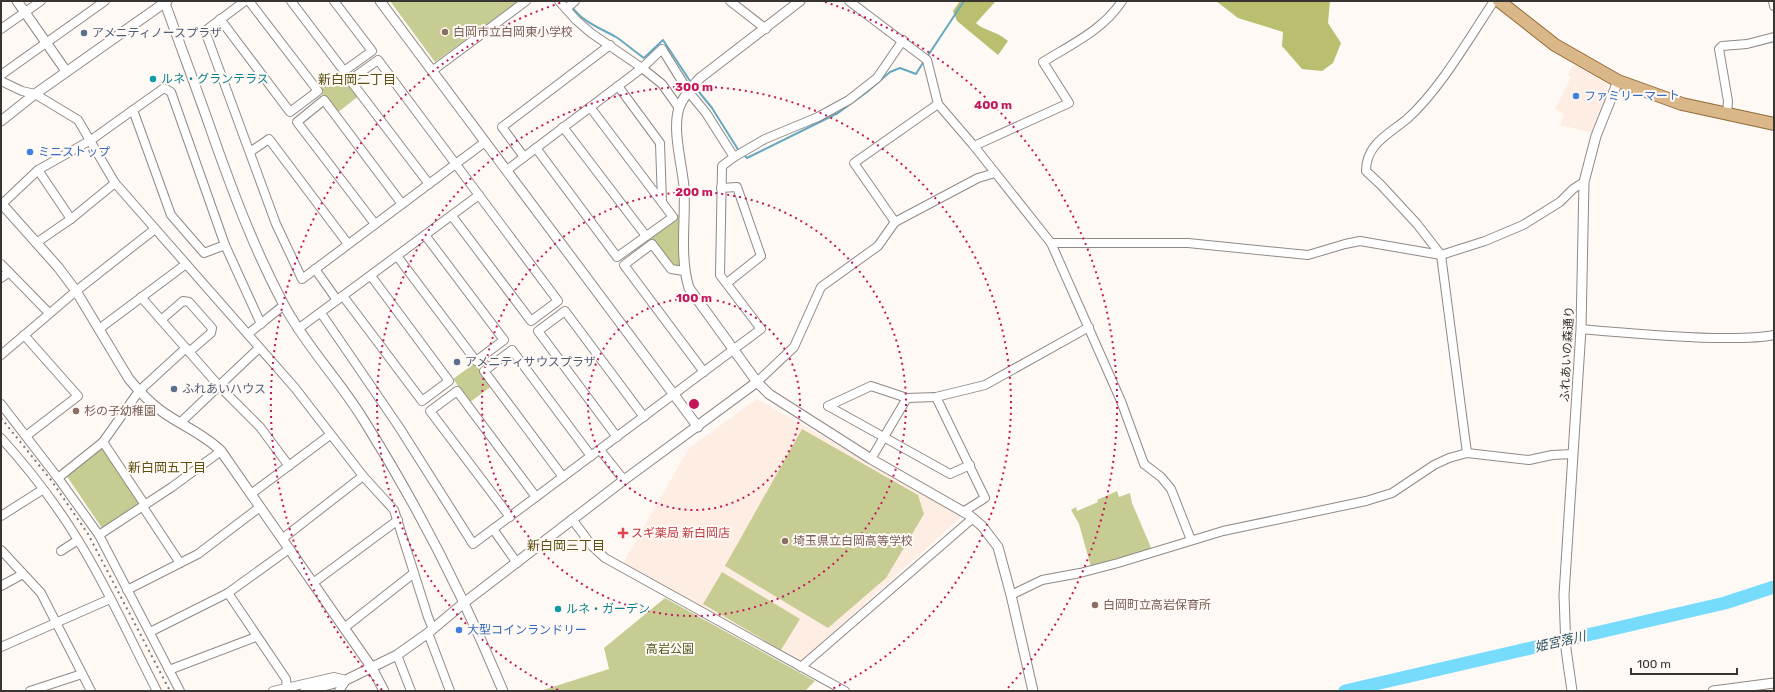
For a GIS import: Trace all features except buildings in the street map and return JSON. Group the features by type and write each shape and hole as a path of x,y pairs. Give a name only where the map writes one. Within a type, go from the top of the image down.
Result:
{"main road":[{"path":"1499,1 1555,45 1618,81 1682,104 1774,124"}],"street":[{"path":"17,1 66,71"},
{"path":"1,29 41,1"},
{"path":"1,75 105,1"},
{"path":"245,1 205,31 276,224 302,279 485,142"},
{"path":"220,20 290,112 318,91 249,1"},
{"path":"290,1 344,71 372,51 334,1"},
{"path":"380,1 675,394 698,427"},
{"path":"432,71 526,1"},
{"path":"559,1 591,33 610,45 662,84 679,108"},
{"path":"566,9 575,1"},
{"path":"730,1 766,29"},
{"path":"800,1 766,29 700,78 688,91 679,108 678,130 684,188 684,271 689,288 757,382 769,394 870,459 973,518 982,526 998,547 1012,595 1033,691"},
{"path":"849,1 903,40 927,60 938,104 974,146 1051,243 1121,401 1144,464 1160,477 1171,489 1191,540"},
{"path":"974,146 1069,103 1043,62 1096,30 1113,14 1122,1"},
{"path":"1467,453 1441,255 1417,224 1366,171 1366,160 1375,143 1408,118 1432,92 1494,1"},
{"path":"1773,1 1774,6"},
{"path":"1,121 66,71 166,2 236,199 257,251 284,305 298,329 362,417 397,473 465,602 503,691"},
{"path":"1727,114 1728,101 1719,49 1722,46 1747,44 1774,37"},
{"path":"321,313 399,427 473,544 761,329 720,275 722,166 765,139 818,117 849,100 876,78 903,40"},
{"path":"524,157 502,127 610,45"},
{"path":"507,170 642,68 662,50 688,91 706,113 734,158"},
{"path":"429,184 350,80 378,60 558,301 531,321 452,216"},
{"path":"1,81 22,91 35,94 78,120 115,183 295,388 362,476 394,510 450,691"},
{"name":"ふれあいの森通り","path":"1572,691 1566,646 1564,595 1581,329 1584,182 1596,136 1618,81"},
{"path":"618,86 660,143 662,202"},
{"path":"261,324 225,245 171,92 164,88 91,140 38,170 2,204 76,290 130,379 139,391 161,410 209,439 221,451 372,668 384,691"},
{"path":"375,224 297,122 324,100 402,204"},
{"path":"896,222 854,164 938,104"},
{"path":"536,148 618,257 673,217 590,107"},
{"path":"133,110 171,215 204,253 225,245"},
{"path":"563,127 646,236"},
{"path":"250,152 269,139 348,244"},
{"path":"38,170 71,219"},
{"path":"305,691 346,680 372,668 397,654 431,631 465,602 572,519 757,382 794,347 821,287 878,246 896,222 978,178 995,173"},
{"path":"1051,243 1188,243 1308,255 1360,241 1441,255 1485,241 1523,225 1560,202 1573,189 1584,182"},
{"path":"36,243 71,219 115,183"},
{"path":"721,188 737,187 761,256 727,283"},
{"path":"298,329 479,195"},
{"path":"1,356 76,290 155,229"},
{"path":"397,256 476,361 504,340 425,235"},
{"path":"684,271 671,269 652,244 624,265 704,372"},
{"path":"1,264 49,313"},
{"path":"99,329 186,264"},
{"path":"315,269 422,401 449,381 371,276"},
{"path":"1,278 9,272"},
{"path":"141,297 219,386 260,427 289,466"},
{"path":"58,478 103,442 139,391 188,350 212,333 212,328 189,302 183,301 161,320"},
{"path":"248,334 284,305"},
{"path":"617,436 538,331 565,311 644,417"},
{"path":"970,466 950,474 828,406 871,386 907,398 936,397 985,385 1089,327"},
{"path":"1581,329 1635,335 1699,338 1757,339 1774,335"},
{"path":"24,335 78,396 26,436"},
{"path":"181,422 259,348"},
{"path":"563,477 484,371 512,350 591,456"},
{"path":"510,517 430,411 457,391 536,497"},
{"path":"936,397 985,498 963,512"},
{"path":"870,459 907,398"},
{"path":"1,404 58,478 99,535 180,691"},
{"path":"252,494 330,435"},
{"path":"2,440 42,490 78,540 110,598 157,691"},
{"path":"103,442 180,563"},
{"path":"600,450 624,480"},
{"path":"99,535 144,506 221,451"},
{"path":"1012,595 1042,580 1103,567 1222,531 1373,499 1392,493 1434,465 1467,453 1529,460 1552,454 1573,454"},
{"path":"282,539 362,476"},
{"path":"1,516 42,490"},
{"path":"127,590 198,554 260,507"},
{"path":"801,667 973,518"},
{"path":"572,519 592,546 605,558 845,691"},
{"path":"313,583 398,520"},
{"path":"493,529 517,563"},
{"path":"61,551 78,540"},
{"path":"150,632 228,593 289,549"},
{"path":"1,550 41,593 91,691"},
{"path":"344,628 414,573"},
{"path":"1,586 24,574"},
{"path":"228,593 256,637 286,679 287,688"},
{"path":"1,647 110,598"},
{"path":"169,670 256,637"},
{"path":"397,654 411,691"},
{"path":"30,691 82,674"},
{"path":"273,691 334,677 346,680"},
{"path":"339,691 346,680"},
{"path":"1713,691 1774,683"}],"shaded area":[{"path":"1574,65 1606,83 1608,92 1593,133 1560,125 1564,114 1555,109 1571,77 1568,75"},
{"name":"埼玉県立白岡高等学校","path":"757,399 960,515 960,518 801,661 797,662 623,563 689,448"}],"green space":[{"name":"白岡市立白岡東小学校","path":"390,1 519,1 435,62"},
{"path":"960,1 996,1 976,23 1008,41 998,55 957,21 953,11"},
{"path":"1216,1 1330,1 1328,23 1341,43 1333,63 1322,71 1302,69 1282,46 1283,32 1238,18"},
{"path":"342,73 360,95 337,113 319,90"},
{"path":"680,214 679,265 670,265 649,238"},
{"path":"475,363 492,386 470,402 453,379"},
{"path":"802,429 918,495 924,514 886,578 828,628 725,566"},
{"path":"103,447 141,503 102,528 66,475"},
{"path":"1117,491 1119,497 1130,493 1132,503 1152,550 1091,567 1079,524 1071,510 1076,507 1077,511 1098,502 1097,500"},
{"path":"722,572 800,619 781,650 703,604"},
{"name":"高岩公園","path":"665,598 815,681 805,691 540,691 609,669 604,648"}],"waterway":[{"path":"927,57 964,1"},
{"path":"572,7 581,17 616,37 644,58 663,40 692,84"},
{"path":"744,155 747,158 838,113 867,92 890,72 900,68 916,74 924,61"},
{"path":"695,87 712,108 739,151"},
{"name":"姫宮落川","path":"1345,691 1725,603 1774,587"}],"railway":[{"path":"1,418 51,480 88,534 170,691"}],"place":[{"name":"白岡市立白岡東小学校","path":"445,32"},
{"name":"アメニティノースプラザ","path":"84,33"},
{"name":"ルネ・グランテラス","path":"153,79"},
{"name":"ファミリーマート","path":"1576,96"},
{"name":"ミニストップ","path":"30,152"},
{"name":"アメニティサウスプラザ","path":"457,362"},
{"name":"ふれあいハウス","path":"174,389"},
{"name":"杉の子幼稚園","path":"76,411"},
{"name":"スギ薬局 新白岡店","path":"623,533"},
{"name":"埼玉県立白岡高等学校","path":"785,541"},
{"name":"白岡町立高岩保育所","path":"1095,605"},
{"name":"ルネ・ガーデン","path":"558,609"},
{"name":"大型コインランドリー","path":"459,630"}],"district":[{"name":"新白岡二丁目","path":"357,79"},
{"name":"新白岡五丁目","path":"167,467"},
{"name":"新白岡三丁目","path":"566,545"}]}
